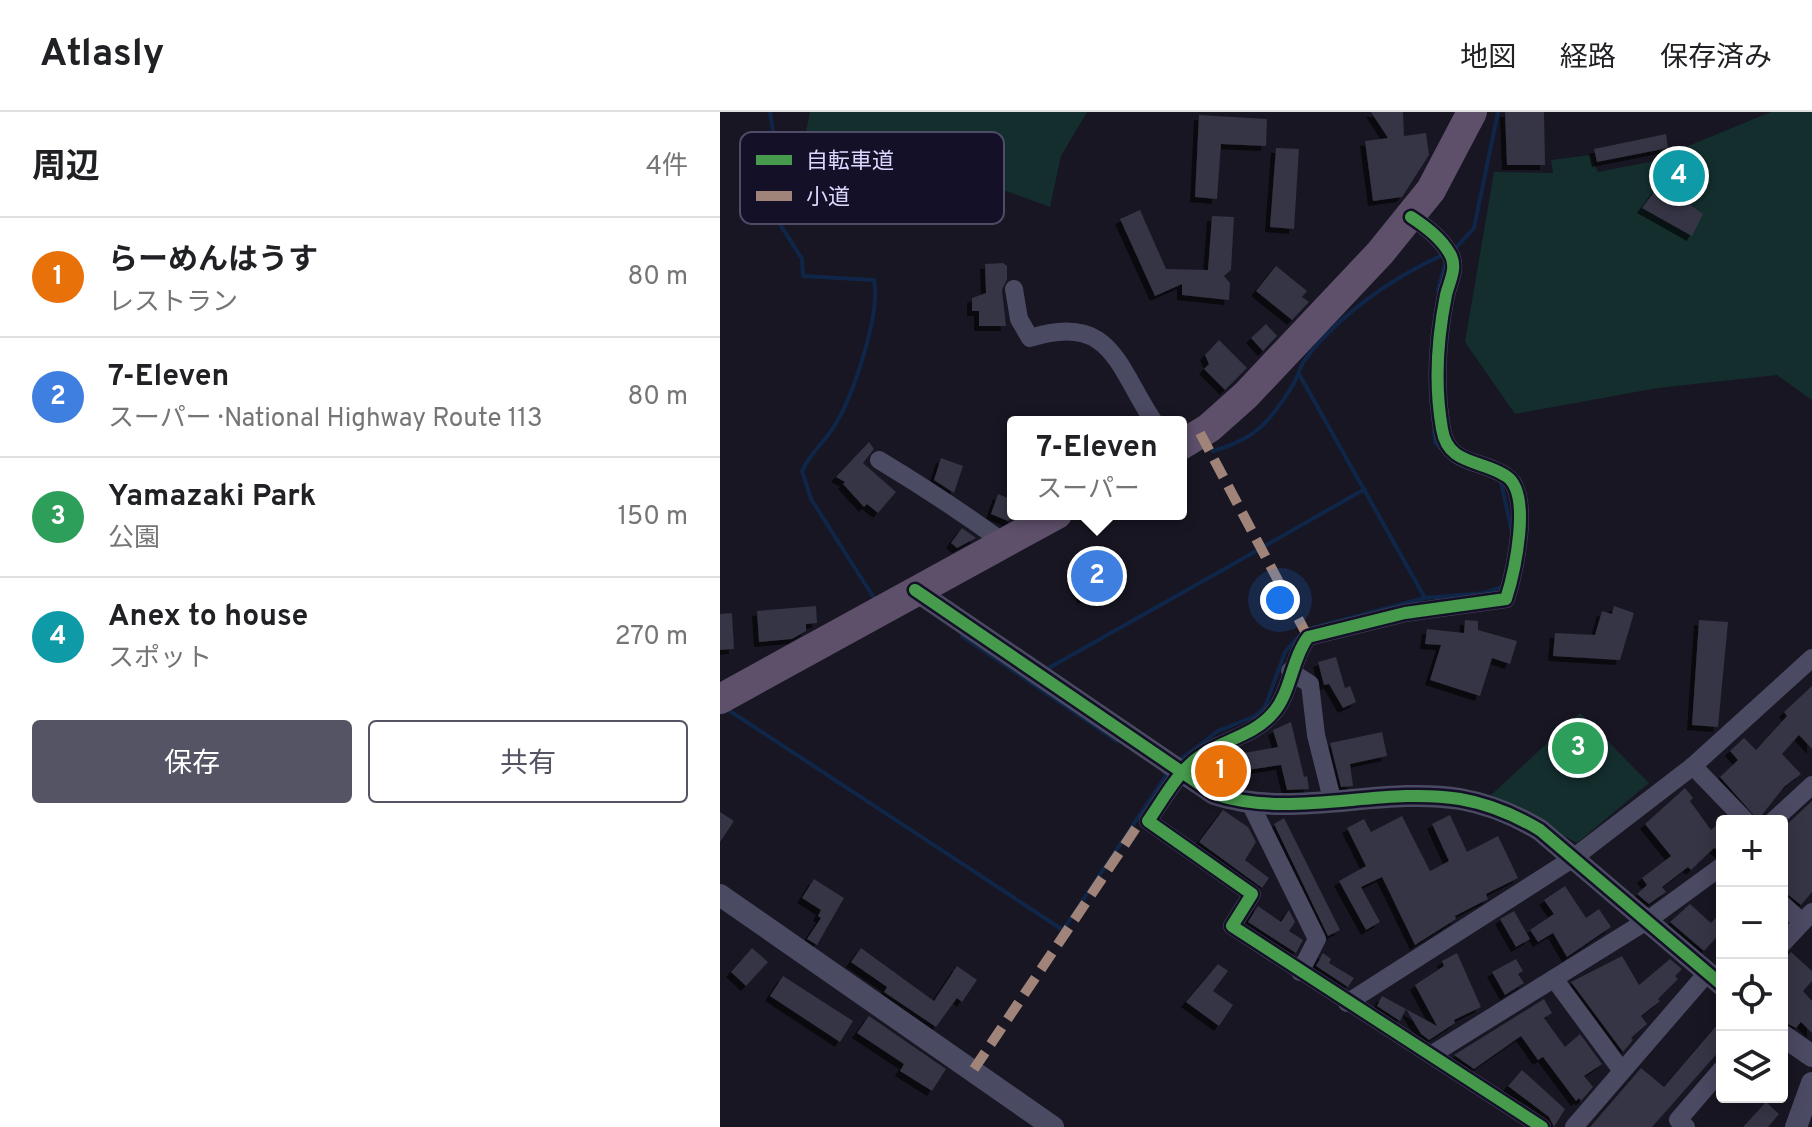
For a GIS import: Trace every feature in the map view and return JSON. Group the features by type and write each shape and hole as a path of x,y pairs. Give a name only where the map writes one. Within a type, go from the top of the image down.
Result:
{"highway":[{"path":"1187,441 1209,428 1246,395 1411,217 1444,170 1472,112"},
{"path":"720,699 1045,520"}],"street":[{"path":"1411,217 1435,234 1452,255 1454,271 1437,345 1437,387 1444,442 1466,463 1506,476 1517,492 1520,537 1506,599 1497,603 1405,613 1308,637 1295,653 1282,701 1266,721 1201,755 1182,772 1148,821 1252,894 1232,926 1542,1127"},
{"path":"1014,289 1019,319 1030,338 1051,331 1087,334 1108,344 1150,416"},
{"path":"879,460 927,491 940,495 1003,542"},
{"path":"915,590 1214,794 1250,803 1333,803 1423,797 1458,799 1491,806 1540,830 1715,978 1622,1071 1574,1127"},
{"path":"1347,1003 1572,859 1693,766 1812,658"},
{"path":"1290,671 1310,684 1316,735 1333,803"},
{"path":"1693,766 1740,815"},
{"path":"1780,815 1812,785"},
{"path":"1250,803 1317,939 1300,972"},
{"path":"1431,1055 1648,920 1716,870"},
{"path":"720,895 1053,1127"},
{"path":"1788,907 1807,917 1788,938"},
{"path":"1555,980 1622,1071"},
{"path":"1788,1039 1812,1056"},
{"path":"1679,1125 1716,1077"},
{"path":"1796,1127 1812,1083"}],"green space":[{"path":"810,112 1087,112 1061,156 1050,207 1004,190 1004,132 806,132"},
{"path":"1771,112 1812,112 1812,400 1777,375 1658,388 1515,414 1465,342 1494,172 1553,173 1551,160 1590,155 1598,172 1649,162"},
{"path":"1580,713 1649,783 1577,843 1491,795"}],"building":[{"path":"1371,112 1403,112 1404,136 1426,133 1429,155 1402,197 1373,201 1365,141 1388,138"},
{"path":"1505,112 1544,112 1545,165 1507,165"},
{"path":"1199,115 1267,119 1266,146 1221,144 1217,199 1195,197"},
{"path":"1666,134 1668,148 1597,162 1594,149"},
{"path":"1276,148 1299,149 1294,229 1270,227"},
{"path":"1674,165 1692,174 1675,194 1703,214 1692,236 1642,208"},
{"path":"1140,210 1166,269 1208,270 1212,216 1234,217 1231,270 1224,276 1230,283 1229,300 1182,295 1182,284 1155,296 1120,219"},
{"path":"1003,263 1007,266 1007,279 1002,290 1006,326 979,326 979,311 972,311 972,298 986,293 985,264"},
{"path":"1276,266 1307,291 1302,297 1309,302 1292,320 1256,291"},
{"path":"1266,324 1277,336 1263,351 1251,338"},
{"path":"1219,340 1247,368 1225,390 1204,369 1209,364 1205,355"},
{"path":"869,442 874,449 863,463 896,492 878,513 867,504 864,507 843,484 845,482 836,477"},
{"path":"941,458 963,466 954,493 934,480"},
{"path":"998,494 1007,498 1007,520 1010,520 1008,521 991,514"},
{"path":"962,528 976,538 957,548 951,543"},
{"path":"1113,554 1124,575 1083,599 1071,578"},
{"path":"816,606 817,623 806,624 806,631 792,639 759,642 757,611"},
{"path":"1614,606 1634,613 1620,660 1553,656 1555,633 1595,635 1602,611 1612,614"},
{"path":"732,613 734,649 720,650 720,614"},
{"path":"1465,620 1478,621 1478,630 1517,641 1510,664 1492,658 1480,696 1430,680 1441,645 1425,644 1427,629 1464,633"},
{"path":"1699,620 1728,622 1718,727 1692,725"},
{"path":"1336,657 1345,688 1350,686 1356,702 1343,708 1329,684 1324,685 1318,662"},
{"path":"1812,686 1812,749 1799,735 1782,754 1801,774 1784,787 1762,815 1754,815 1720,777 1738,760 1730,751 1744,738 1756,750 1787,716 1784,712"},
{"path":"1291,722 1309,789 1287,790 1281,765 1247,770 1244,753 1278,747 1273,730"},
{"path":"1382,732 1387,756 1350,764 1353,786 1341,787 1330,743"},
{"path":"1221,758 1241,786 1220,781 1204,770"},
{"path":"1685,788 1693,798 1690,801 1711,830 1716,825 1716,850 1714,848 1691,870 1688,867 1662,887 1666,892 1649,904 1637,894 1647,885 1642,878 1671,856 1645,824"},
{"path":"1812,801 1812,892 1801,905 1788,895 1788,823"},
{"path":"1223,810 1248,827 1256,842 1245,860 1269,878 1262,888 1199,842"},
{"path":"720,812 734,821 720,842"},
{"path":"1450,815 1467,852 1498,836 1518,878 1486,894 1488,899 1455,916 1456,919 1415,945 1382,877 1361,887 1380,922 1366,930 1339,881 1366,866 1347,828 1364,819 1371,832 1402,816 1430,871 1449,861 1432,824"},
{"path":"1284,818 1340,930 1328,936 1274,824"},
{"path":"814,879 844,898 817,945 807,939 821,918 818,916 821,910 802,898"},
{"path":"1565,886 1586,918 1599,909 1611,927 1567,957 1553,933 1538,942 1530,930 1554,914 1544,900"},
{"path":"1690,904 1711,923 1716,918 1716,938 1704,951 1670,922"},
{"path":"1258,906 1281,922 1289,910 1295,922 1289,931 1303,940 1296,953 1248,922"},
{"path":"1514,911 1530,939 1516,947 1500,919"},
{"path":"752,948 768,962 746,986 731,972"},
{"path":"861,948 934,1001 957,966 977,980 962,1002 957,998 936,1027 884,992 887,987 851,962"},
{"path":"1791,952 1812,971 1812,981 1803,991 1812,1001 1812,1033 1801,1022 1796,1028 1788,1024 1788,955"},
{"path":"1323,953 1331,959 1329,963 1354,978 1348,987 1316,966"},
{"path":"1457,953 1481,1007 1454,1020 1455,1023 1429,1040 1421,1034 1406,1009 1437,1026 1415,985 1444,966 1442,961"},
{"path":"1622,956 1639,985 1670,959 1682,969 1675,976 1678,979 1658,999 1660,1001 1641,1016 1647,1024 1631,1038 1633,1040 1623,1052 1571,982"},
{"path":"1516,959 1523,971 1518,974 1524,983 1505,995 1492,972"},
{"path":"1218,964 1228,971 1213,991 1233,1005 1219,1026 1186,1002"},
{"path":"783,976 853,1021 840,1042 770,996"},
{"path":"1382,996 1406,1009 1400,1021 1377,1006"},
{"path":"1544,999 1552,1013 1544,1018 1565,1047 1580,1034 1602,1064 1584,1076 1593,1087 1581,1101 1579,1098 1576,1101 1543,1057 1538,1060 1521,1036 1474,1069 1454,1055"},
{"path":"869,1016 946,1069 932,1091 900,1071 904,1064 857,1033"},
{"path":"1716,1026 1716,1055 1652,1127 1590,1127 1641,1068 1664,1087"},
{"path":"1522,1070 1565,1109 1554,1127 1549,1117 1508,1086"},
{"path":"1765,1103 1779,1114 1768,1127 1743,1127"}],"waterway":[{"path":"770,112 773,132"},
{"path":"1453,251 1474,228 1498,112"},
{"path":"780,224 802,259 803,276 874,280 873,312 857,375 835,425 802,471 811,499 874,598"},
{"path":"1213,451 1241,441 1270,418 1286,396 1304,361 1350,313 1386,286 1445,254"},
{"path":"1438,290 1445,264"},
{"path":"1299,374 1425,598"},
{"path":"1434,430 1435,442 1440,448"},
{"path":"1501,482 1511,528"},
{"path":"1263,547 1365,489"},
{"path":"1047,669 1258,550"},
{"path":"1312,628 1425,598 1484,593 1502,587"},
{"path":"1178,761 1218,731 1255,716 1265,707 1285,652 1300,635"},
{"path":"962,636 1117,741"},
{"path":"727,709 1063,930 1167,774 1164,772"}],"marked path":[{"path":"1200,433 1308,637"},
{"path":"974,1069 1136,828 1148,821"}],"cycle path":[{"path":"1411,217 1442,243 1453,264 1443,312 1438,362 1438,395 1445,441 1458,456 1506,476 1514,485 1519,499 1519,534 1506,599 1405,613 1308,637 1283,697 1272,714 1257,727 1194,760 1172,784 1148,821 1252,894 1232,926 1542,1127"},
{"path":"915,590 1214,794 1275,804 1429,796 1471,801 1521,820 1540,830 1716,980"}],"place":[{"name":"Anex to house","path":"1679,176"},
{"name":"7-Eleven","path":"1097,576"},
{"name":"Yamazaki Park","path":"1578,748"},
{"name":"らーめんはうす","path":"1221,771"}]}
